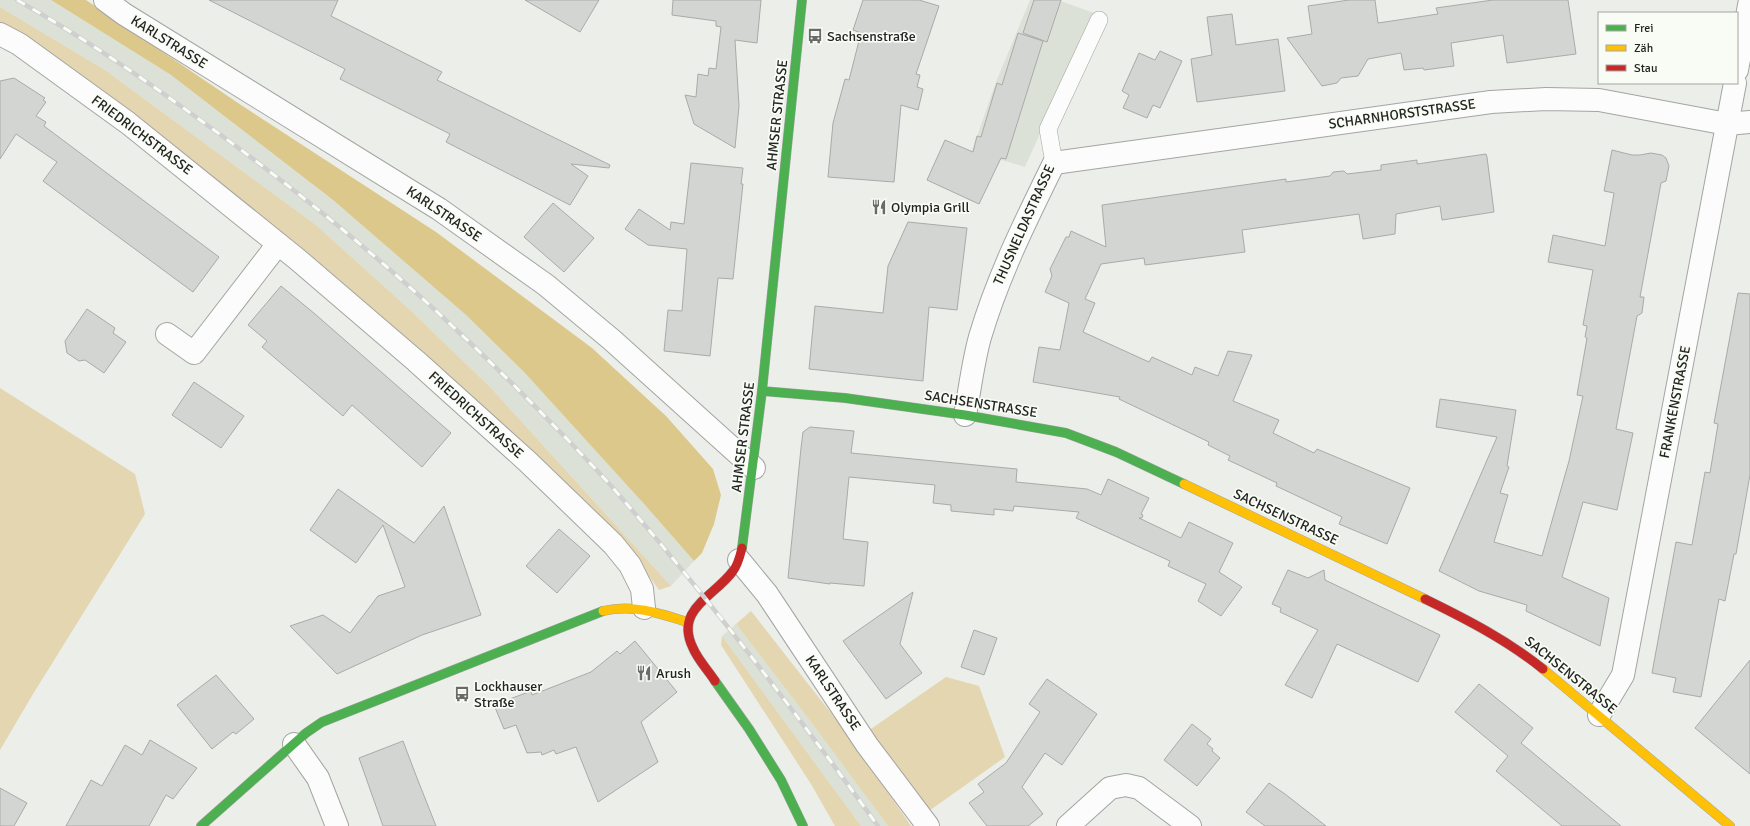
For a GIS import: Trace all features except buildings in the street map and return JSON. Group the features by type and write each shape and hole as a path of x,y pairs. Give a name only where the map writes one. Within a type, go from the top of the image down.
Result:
{"street":[{"name":"KARLSTRASSE","path":"105,0 156,34 439,209 546,285 617,344 754,468"},
{"name":"AHMSER STRASSE","path":"687,622 693,613 732,572 739,560 744,540 754,468 802,0"},
{"path":"1738,65 1750,0"},
{"name":"FRIEDRICHSTRASSE","path":"0,34 19,44 128,123 217,193 297,258 416,362 528,462 614,544 630,565 642,589 644,608"},
{"name":"FRANKENSTRASSE","path":"1599,715 1623,675 1735,84"},
{"name":"SCHARNHORSTSTRASSE","path":"1054,163 1491,102 1546,99 1599,100 1727,124 1750,122"},
{"name":"THUSNELDASTRASSE","path":"965,415 980,338 995,291 1017,237 1054,163"},
{"path":"167,334 194,353 278,244"},
{"name":"SACHSENSTRASSE","path":"762,391 845,398 965,415 1066,433 1116,452 1466,619 1519,650 1599,715 1730,826"},
{"name":"KARLSTRASSE","path":"739,560 767,594 867,745 928,826"},
{"path":"201,826 306,732 322,722 604,610 620,607 644,608 687,622 689,637 693,649 749,728 781,780 803,826"},
{"path":"294,744 318,778 337,826"},
{"path":"1068,826 1110,788 1126,785 1139,788 1190,826"}],"lane":[{"name":"THUSNELDASTRASSE","path":"1054,163 1048,129 1099,20"}],"shaded area":[{"path":"0,0 51,0 171,75 333,200 466,315 524,372 694,561 671,586 491,388 408,308 316,225 105,70 0,7"},
{"path":"51,0 86,0 241,105 436,232 592,348 666,416 713,469 721,495 714,524 702,553 694,561 524,372 466,315 333,200 171,75"},
{"path":"1030,0 1058,0 1094,13 1025,167 972,151 996,82"},
{"path":"0,7 105,70 316,225 408,308 491,388 671,586 659,590 635,557 592,511 0,27"},
{"path":"0,388 135,474 145,514 0,750"},
{"path":"751,611 852,740 911,826 888,826 736,624"},
{"path":"736,624 888,826 861,826 722,636"},
{"path":"722,636 861,826 835,826 811,784 721,645"},
{"path":"946,677 979,686 1005,757 926,813 868,731"}],"railway":[{"path":"17,0 61,26 147,82 261,165 331,220 399,278 478,350 591,464 648,529 749,654 878,826"}],"traffic: fast":[{"path":"742,548 762,391 802,0"},
{"path":"762,391 845,398 965,415 1066,433 1116,452 1184,484"},
{"path":"201,826 306,733 322,722 603,611"},
{"path":"715,681 749,729 781,780 803,826"}],"traffic: slow":[{"path":"1184,484 1425,599"},
{"path":"603,611 625,608 646,610 687,622"},
{"path":"1543,669 1730,826"}],"traffic: jam":[{"path":"715,681 700,661 693,648 688,635 689,623 692,613 735,569 742,548"},
{"path":"1425,599 1501,639 1543,669"}],"place":[{"name":"Sachsenstraße","path":"815,36"},
{"name":"Olympia Grill","path":"879,207"},
{"name":"Arush","path":"644,673"},
{"name":"Lockhauser Straße","path":"462,694"}]}
